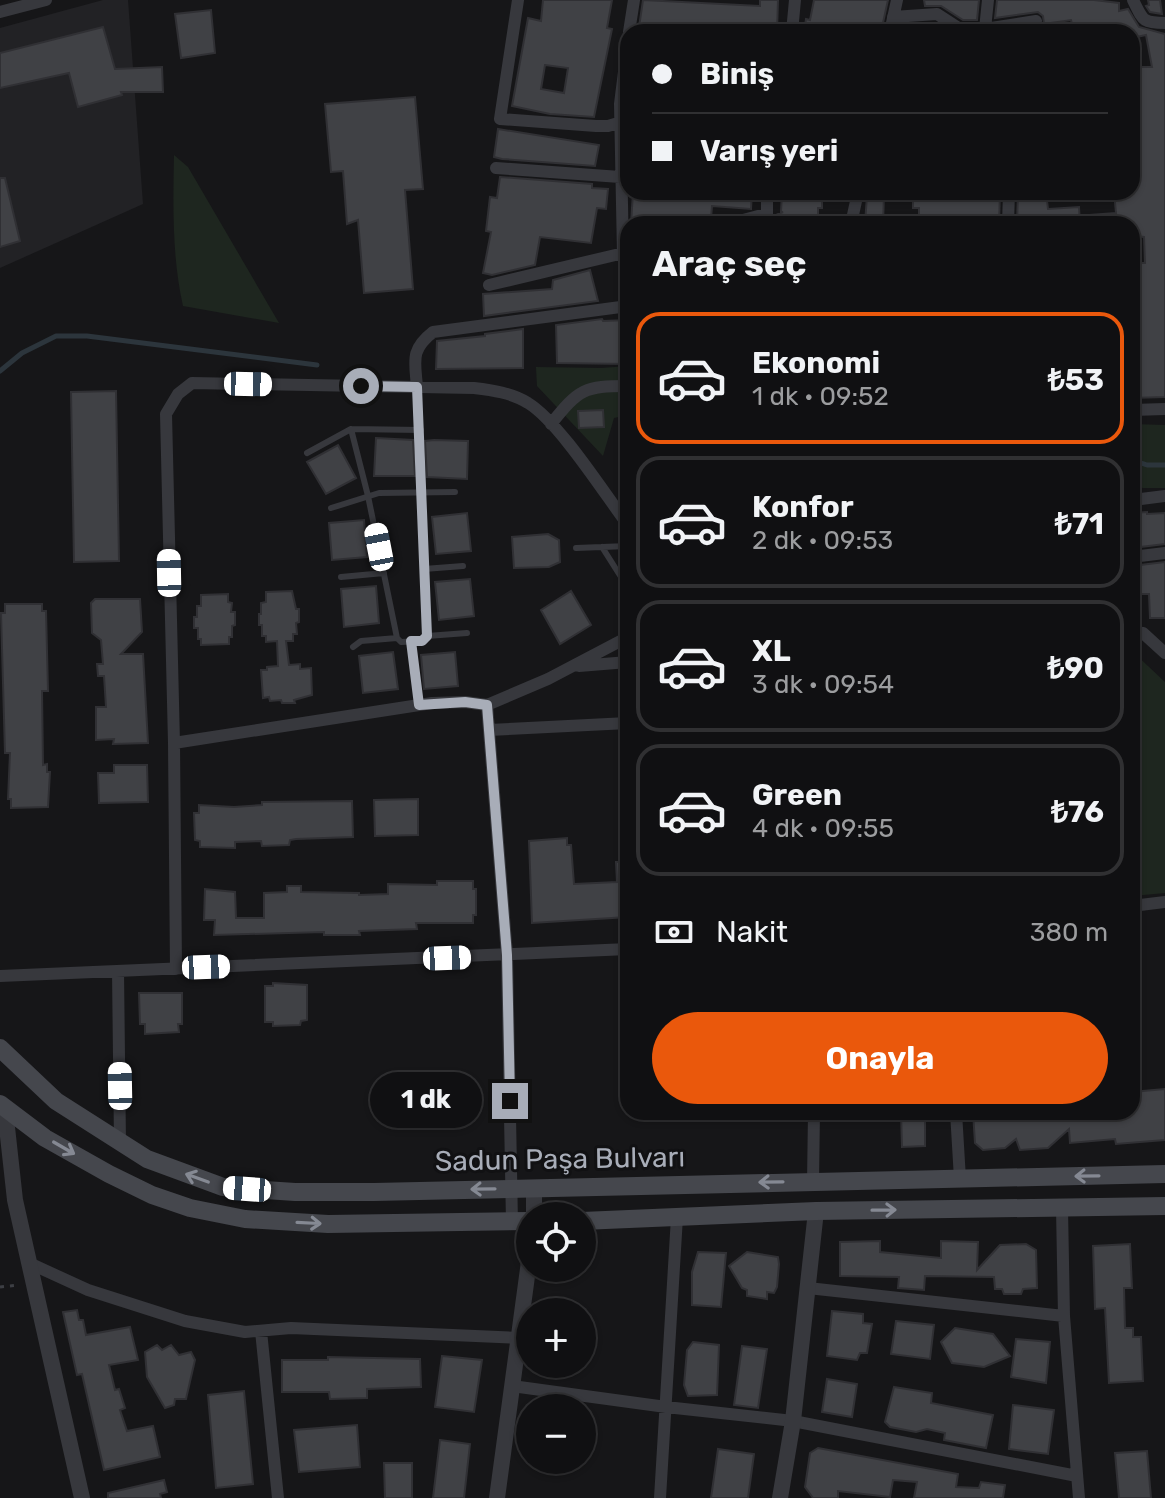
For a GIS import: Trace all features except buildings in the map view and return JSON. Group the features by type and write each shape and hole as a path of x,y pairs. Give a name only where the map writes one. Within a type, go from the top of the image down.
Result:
{"main road":[{"name":"Sadun Paşa Bulvarı","path":"0,1048 56,1101 120,1143 147,1159 223,1187 295,1192 1165,1174"},
{"path":"2,1107 45,1138 109,1174 152,1195 190,1208 245,1219 328,1224 516,1222"},
{"path":"596,1220 816,1211 1165,1206"}],"street":[{"path":"0,12 13,4 46,0"},
{"path":"518,0 500,119 596,126 620,123"},
{"path":"631,24 634,0"},
{"path":"793,24 795,0"},
{"path":"892,24 897,0"},
{"path":"980,24 988,0"},
{"path":"1133,0 1143,20 1150,24 1165,23"},
{"path":"893,17 937,14 952,24"},
{"path":"1017,24 1036,21"},
{"path":"496,168 620,177"},
{"path":"489,285 620,254"},
{"path":"417,387 415,354 420,342 433,332 620,307"},
{"path":"176,969 166,414 178,394 192,383 499,391 528,402 551,424 620,515"},
{"path":"551,424 573,397 595,386 620,386"},
{"path":"1140,410 1165,409"},
{"path":"1140,499 1165,496"},
{"path":"1140,556 1165,553"},
{"path":"1140,633 1165,653"},
{"path":"174,743 419,705 465,702 487,705 620,641"},
{"path":"572,666 620,663"},
{"path":"487,705 507,955 512,1188 516,1203"},
{"path":"489,730 620,723"},
{"path":"1140,905 1165,902"},
{"path":"0,976 620,949"},
{"path":"118,971 120,1143"},
{"path":"2,1107 15,1200 82,1498"},
{"path":"813,1182 814,1120"},
{"path":"956,1120 960,1179"},
{"path":"534,1188 534,1202"},
{"path":"1062,1208 1064,1316 1079,1498"},
{"path":"780,1498 793,1421 816,1211"},
{"path":"660,1498 677,1217"},
{"path":"29,1263 88,1290 185,1321 245,1332 291,1328 516,1338"},
{"path":"808,1288 1064,1316"},
{"path":"261,1331 278,1498"},
{"path":"497,1498 516,1359"},
{"path":"512,1386 793,1421 1077,1476"}],"lane":[{"path":"417,387 427,636"},
{"path":"307,453 351,429 421,430"},
{"path":"351,429 397,638 401,642 422,641 427,636 467,633"},
{"path":"331,508 379,493 455,492"},
{"path":"576,548 620,546"},
{"path":"602,547 620,575"},
{"path":"424,569 463,566"},
{"path":"341,577 384,573"},
{"path":"353,647 361,641 397,638"},
{"path":"411,641 419,705"}],"path":[{"path":"0,1287 33,1282"}],"shaded area":[{"path":"103,0 128,0 143,204 0,268 0,28"},
{"path":"174,155 188,167 279,323 183,306 175,250"},
{"path":"536,367 620,367 620,417 614,418 603,456 537,386"},
{"path":"1140,424 1165,425 1165,488 1140,487"},
{"path":"1140,659 1165,682 1165,893 1140,895"}],"waterway":[{"path":"0,371 22,353 56,336 87,336 317,365"},
{"path":"1140,463 1165,465"}],"route":[{"path":"361,386 417,387 427,636 422,641 411,641 419,705 465,702 487,705 507,955 510,1101"}]}
